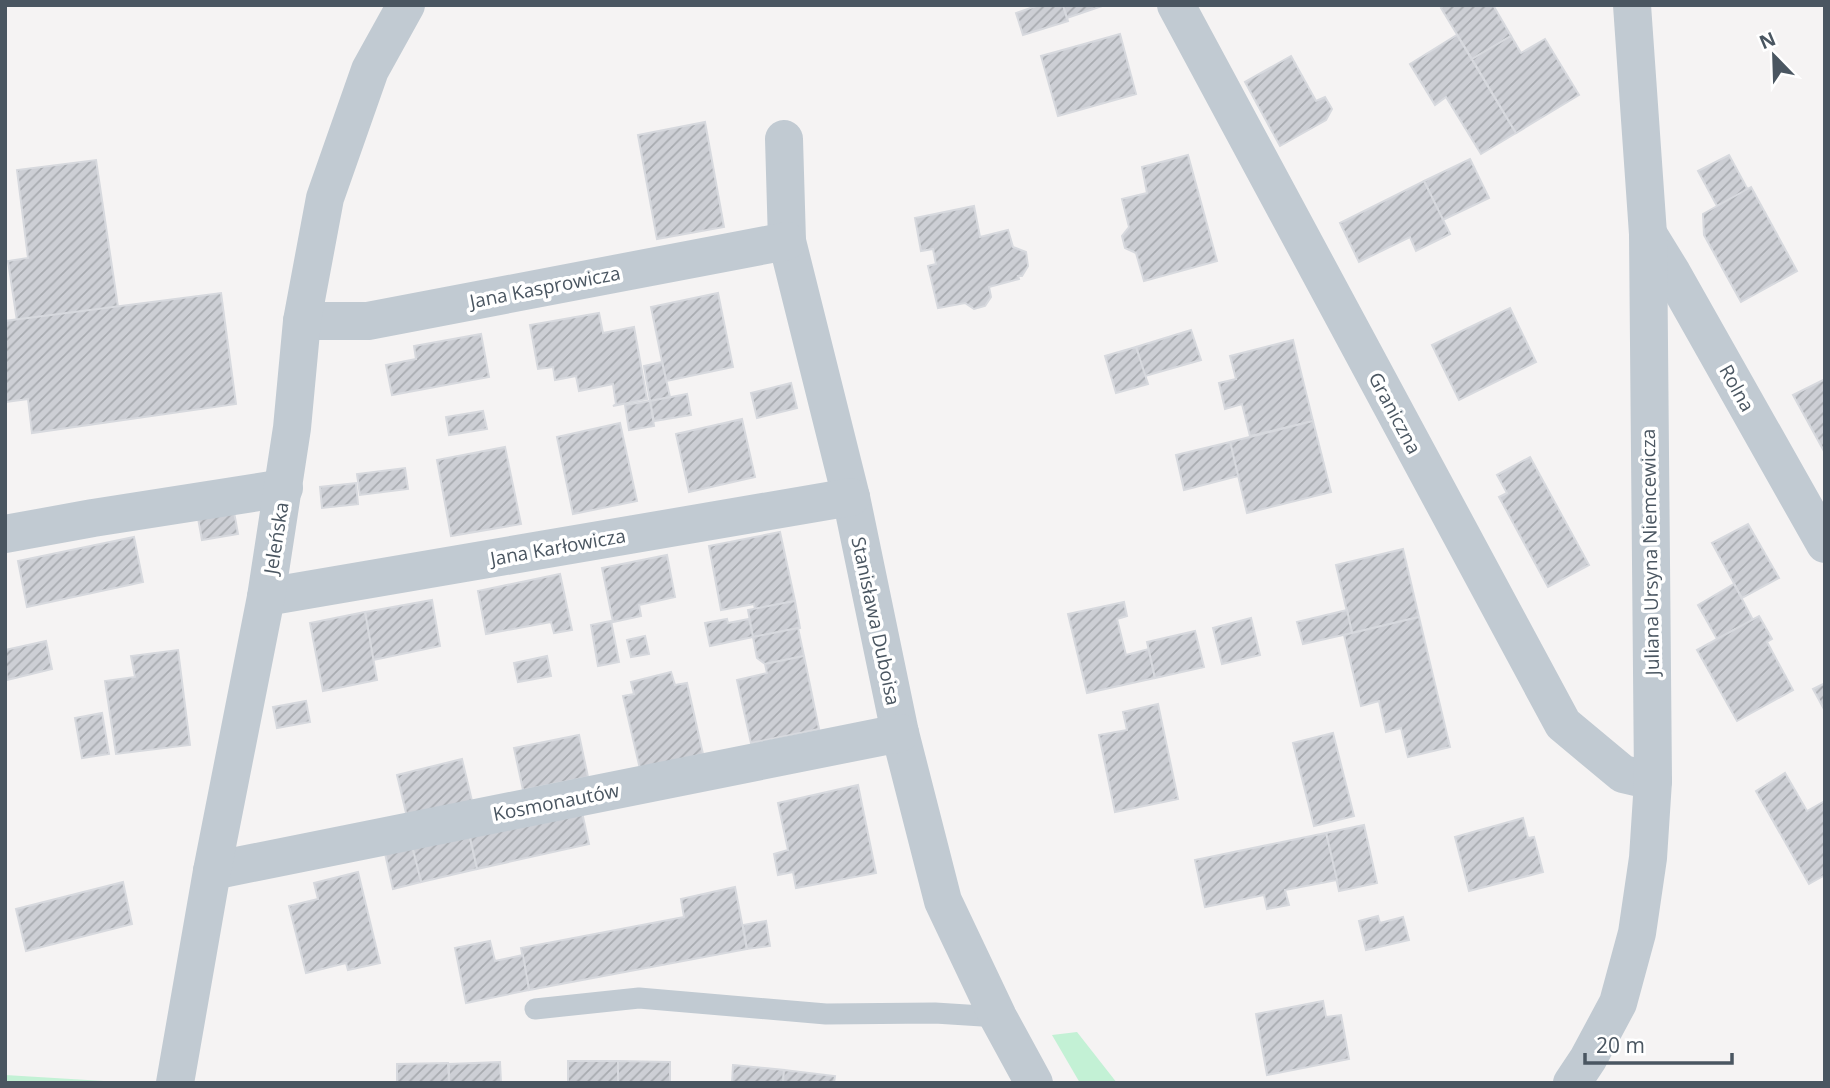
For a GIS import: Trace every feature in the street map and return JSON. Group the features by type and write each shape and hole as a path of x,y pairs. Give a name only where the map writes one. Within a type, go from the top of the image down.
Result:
{"street":[{"name":"Jeleńska","path":"175,1083 212,871 266,597 284,488 302,321 325,198 370,70 406,5"},
{"name":"Graniczna","path":"1176,5 1563,724 1623,774 1653,781"},
{"name":"Juliana Ursyna Niemcewicza","path":"1572,1083 1618,1003 1637,933 1648,858 1653,781 1648,234 1632,5"},
{"name":"Stanisława Duboisa","path":"784,139 787,241 851,497 900,733 943,901 998,1017 1034,1083"},
{"name":"Rolna","path":"1648,234 1825,544"},
{"name":"Jana Kasprowicza","path":"302,321 368,321 787,241"},
{"path":"5,534 284,488"},
{"name":"Jana Karłowicza","path":"266,597 851,497"},
{"name":"Kosmonautów","path":"212,871 900,733"}],"lane":[{"path":"535,1009 639,998 826,1014 935,1013 998,1017"}],"green space":[{"path":"1077,1032 1117,1083 1080,1083 1052,1035"},
{"path":"5,1075 137,1083 5,1083"}],"building":[{"path":"1039,5 1063,5 1068,21 1023,35 1016,13"},
{"path":"1063,5 1105,5 1067,18"},
{"path":"1445,5 1493,5 1511,36 1472,59 1441,8"},
{"path":"1120,34 1136,94 1058,116 1041,56"},
{"path":"1457,35 1516,133 1481,154 1446,97 1435,105 1410,64"},
{"path":"1511,36 1521,53 1545,39 1579,95 1516,133 1472,59"},
{"path":"1291,56 1316,101 1325,97 1332,109 1326,120 1280,146 1245,82"},
{"path":"705,122 724,227 657,239 638,135"},
{"path":"1188,155 1217,261 1144,281 1136,253 1125,248 1122,236 1129,227 1122,199 1147,193 1142,167"},
{"path":"1729,155 1748,190 1717,206 1698,171"},
{"path":"1470,159 1489,198 1443,220 1424,181"},
{"path":"96,160 118,307 17,321 8,261 28,258 17,170"},
{"path":"1424,181 1450,234 1416,251 1410,237 1359,262 1340,223"},
{"path":"1751,187 1797,271 1741,302 1704,235 1703,214"},
{"path":"974,206 980,237 1008,230 1013,247 1026,252 1028,266 1022,276 1018,276 1019,279 989,287 991,297 985,306 974,309 965,303 938,308 928,266 936,264 933,249 921,251 915,218"},
{"path":"221,293 236,404 32,433 28,399 5,402 5,321"},
{"path":"718,293 733,367 666,381 651,307"},
{"path":"1510,308 1536,362 1459,400 1432,345"},
{"path":"599,313 603,333 634,327 647,399 613,406 616,404 613,384 579,391 576,376 555,380 553,367 538,369 530,325"},
{"path":"1191,330 1201,360 1145,376 1136,347"},
{"path":"481,334 489,377 392,395 386,365 416,359 414,346"},
{"path":"1293,340 1313,421 1250,436 1242,404 1225,409 1219,383 1236,379 1230,356"},
{"path":"1136,347 1148,384 1116,393 1105,356"},
{"path":"662,362 670,397 650,401 644,366"},
{"path":"1825,379 1825,453 1793,395"},
{"path":"791,383 797,408 757,418 751,393"},
{"path":"687,394 691,415 654,421 650,401"},
{"path":"650,401 654,426 629,430 625,405"},
{"path":"483,411 487,429 449,435 446,417"},
{"path":"742,419 755,477 689,492 676,434"},
{"path":"1313,421 1331,492 1247,513 1230,442"},
{"path":"620,423 637,501 573,514 557,437"},
{"path":"1230,442 1238,476 1184,490 1176,455"},
{"path":"505,447 521,524 451,536 437,460"},
{"path":"1530,457 1589,565 1548,587 1499,497 1507,493 1497,475"},
{"path":"405,468 408,489 360,495 357,474"},
{"path":"356,483 358,504 322,508 320,487"},
{"path":"234,512 238,534 202,540 198,518"},
{"path":"1748,524 1779,578 1742,598 1712,543"},
{"path":"780,532 795,601 755,609 754,604 721,610 709,546"},
{"path":"134,537 143,582 27,607 18,561"},
{"path":"1403,549 1419,617 1352,633 1336,565"},
{"path":"667,555 675,597 639,605 641,616 613,622 602,568"},
{"path":"560,574 572,630 554,633 551,622 486,634 478,591"},
{"path":"1734,584 1753,620 1717,639 1698,605"},
{"path":"432,600 440,646 373,660 365,612"},
{"path":"795,601 800,628 753,637 748,610"},
{"path":"1124,602 1127,616 1117,619 1126,655 1149,649 1155,678 1087,693 1068,614"},
{"path":"1347,610 1352,633 1303,644 1297,622"},
{"path":"365,612 377,680 323,691 310,623"},
{"path":"1759,616 1772,639 1767,642 1793,690 1737,721 1697,650"},
{"path":"1419,617 1450,747 1408,757 1401,728 1386,732 1379,701 1361,706 1344,635"},
{"path":"1251,618 1260,655 1222,664 1213,628"},
{"path":"727,619 728,623 749,619 753,637 710,646 705,623"},
{"path":"611,621 619,662 598,666 591,625"},
{"path":"798,628 804,656 765,664 757,658 753,637"},
{"path":"1195,631 1204,667 1155,678 1147,642"},
{"path":"645,636 649,654 631,657 627,640"},
{"path":"46,641 52,669 7,680 5,650"},
{"path":"178,650 190,745 116,754 105,681 135,677 131,656"},
{"path":"547,656 551,676 518,682 514,663"},
{"path":"804,656 819,729 751,743 737,680 767,673 765,664"},
{"path":"671,672 675,685 687,683 703,754 640,769 623,696 634,694 631,682"},
{"path":"1825,683 1825,711 1813,689"},
{"path":"306,701 310,722 277,728 273,707"},
{"path":"1158,704 1178,799 1115,812 1099,735 1127,730 1123,712"},
{"path":"102,713 109,754 82,758 75,718"},
{"path":"1333,733 1354,816 1314,826 1293,743"},
{"path":"579,735 588,777 523,790 514,748"},
{"path":"462,759 472,801 407,817 397,775"},
{"path":"1785,773 1807,811 1825,801 1825,875 1809,884 1756,791"},
{"path":"858,785 876,873 796,888 793,872 778,875 774,854 788,850 778,803"},
{"path":"580,803 589,844 477,869 468,830"},
{"path":"1523,818 1528,838 1534,837 1543,872 1469,891 1455,837"},
{"path":"1364,825 1377,883 1339,891 1326,833"},
{"path":"468,830 477,869 421,882 411,842"},
{"path":"1326,833 1337,880 1285,890 1289,905 1267,909 1264,895 1205,907 1195,860"},
{"path":"411,842 421,882 393,889 384,849"},
{"path":"358,872 380,963 348,970 346,963 306,973 289,906 318,899 314,883"},
{"path":"123,882 132,924 26,951 16,909"},
{"path":"735,887 747,949 529,990 521,948 684,917 681,899"},
{"path":"1378,916 1380,923 1403,917 1409,940 1366,950 1359,921"},
{"path":"766,921 770,946 747,949 743,925"},
{"path":"490,941 495,961 523,955 529,990 466,1003 455,948"},
{"path":"1323,1001 1326,1017 1341,1015 1349,1059 1267,1075 1256,1014"},
{"path":"568,1061 618,1061 618,1083 568,1083"},
{"path":"618,1061 670,1062 670,1083 618,1083"},
{"path":"500,1062 501,1083 449,1083 449,1064"},
{"path":"448,1063 449,1083 397,1083 397,1064"},
{"path":"733,1065 784,1070 783,1083 732,1083"},
{"path":"784,1070 835,1076 834,1083 783,1083"}]}
